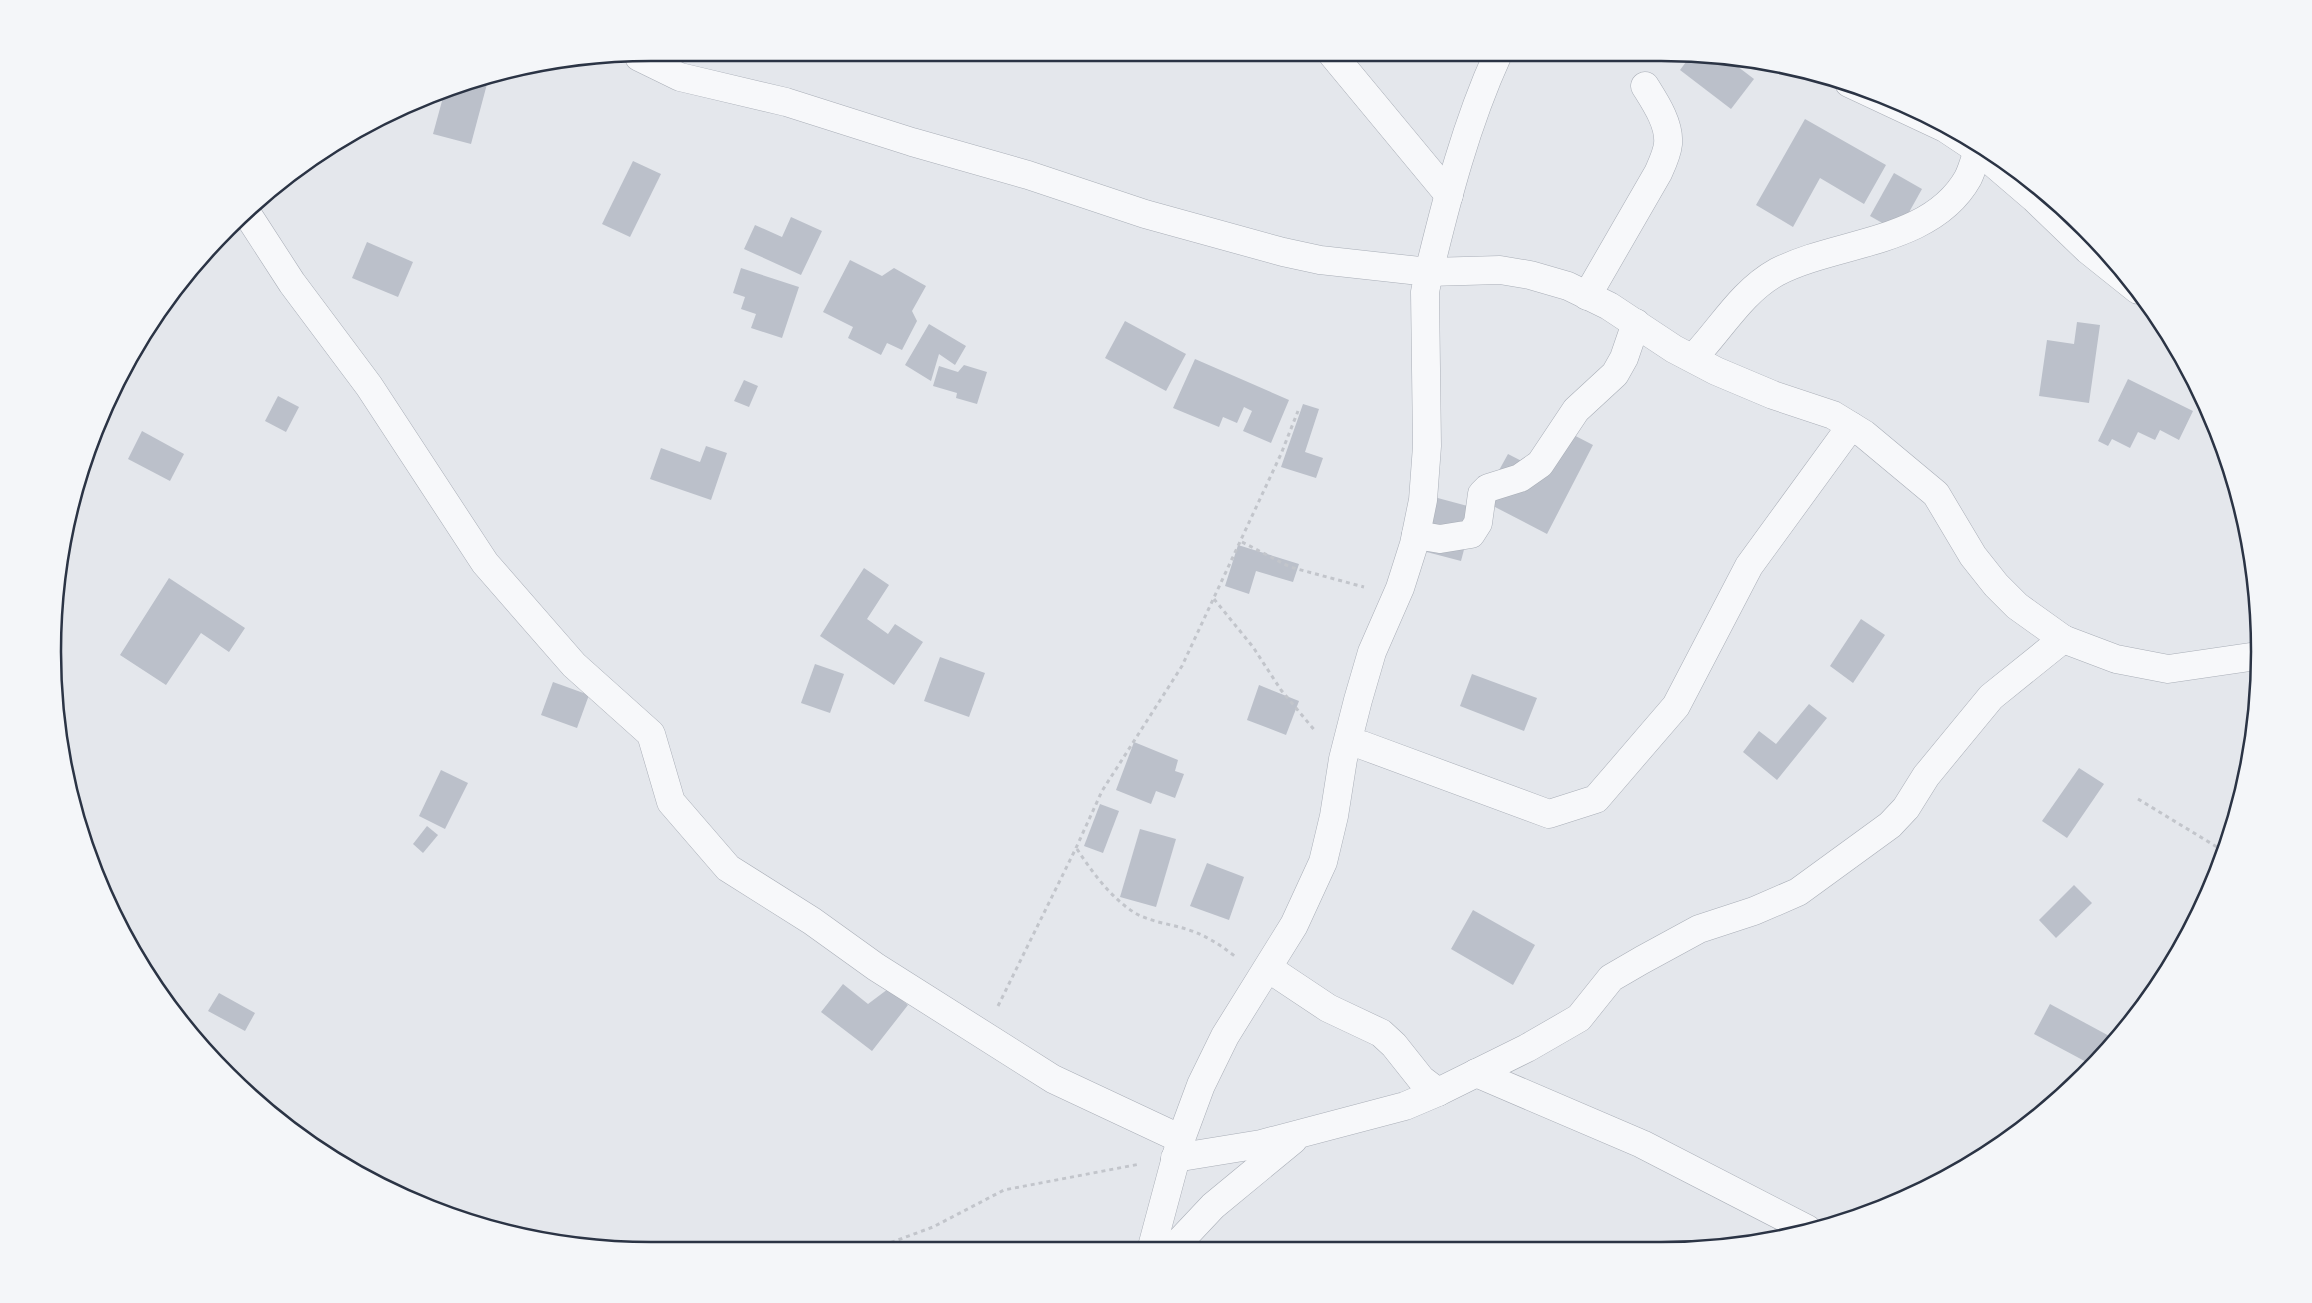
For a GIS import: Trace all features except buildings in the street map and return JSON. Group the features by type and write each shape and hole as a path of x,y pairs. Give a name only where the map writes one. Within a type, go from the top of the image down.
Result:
{"street":[{"path":"645,61 680,77 786,102 1145,214 1274,249 1320,260 1429,272 1500,270 1561,284 1587,296 1693,358 1773,396 1833,415 1852,426 1897,460 1936,494 1973,556 1996,585 2017,606 2063,639 2116,658 2168,669 2251,657"},
{"path":"1338,61 1449,195"},
{"path":"1178,1242 1155,1236 1178,1148 1201,1085 1225,1036 1294,925 1324,862 1334,816 1352,752 1372,652 1397,594 1416,536 1423,500 1427,446 1425,292 1449,195 1480,94 1495,61"},
{"path":"1587,296 1658,173 1665,157 1668,142 1665,126 1659,108 1646,86"},
{"path":"1693,358 1714,336 1727,316 1755,286 1778,272 1851,246 1888,236 1916,225 1946,207 1968,179 1978,154"},
{"path":"2010,176 2088,250 2106,264"},
{"path":"250,219 292,283 369,386 485,563 574,665 652,734 671,802 728,868 812,921 876,966 1053,1079 1178,1148 1261,1144 1405,1106 1438,1092 1527,1048 1579,1018 1611,978 1699,929 1754,911 1798,892 1890,826 1906,808 1926,776 1991,697 2063,639"},
{"path":"1416,536 1440,539 1471,534 1478,523 1482,494 1488,488 1520,478 1540,464 1576,410 1615,374 1624,358 1636,324"},
{"path":"1352,752 1549,814 1596,799 1676,706 1749,566 1852,426"},
{"path":"1267,969 1328,1008 1381,1034 1394,1045 1421,1079 1438,1092"},
{"path":"1476,1073 1642,1144 1798,1225"},
{"path":"1186,1242 1213,1206 1300,1134"}],"path":[{"path":"983,1034 1076,848 1102,791 1182,666 1238,545 1242,542 1281,454 1298,410"},
{"path":"1242,542 1290,567 1329,579 1397,594"},
{"path":"1214,599 1253,647 1281,690 1326,744 1352,752"},
{"path":"2138,798 2217,848"},
{"path":"1076,848 1101,882 1120,902 1136,914 1203,935 1214,940 1237,958 1267,969"},
{"path":"892,1242 933,1227 1004,1190 1178,1148"}]}
